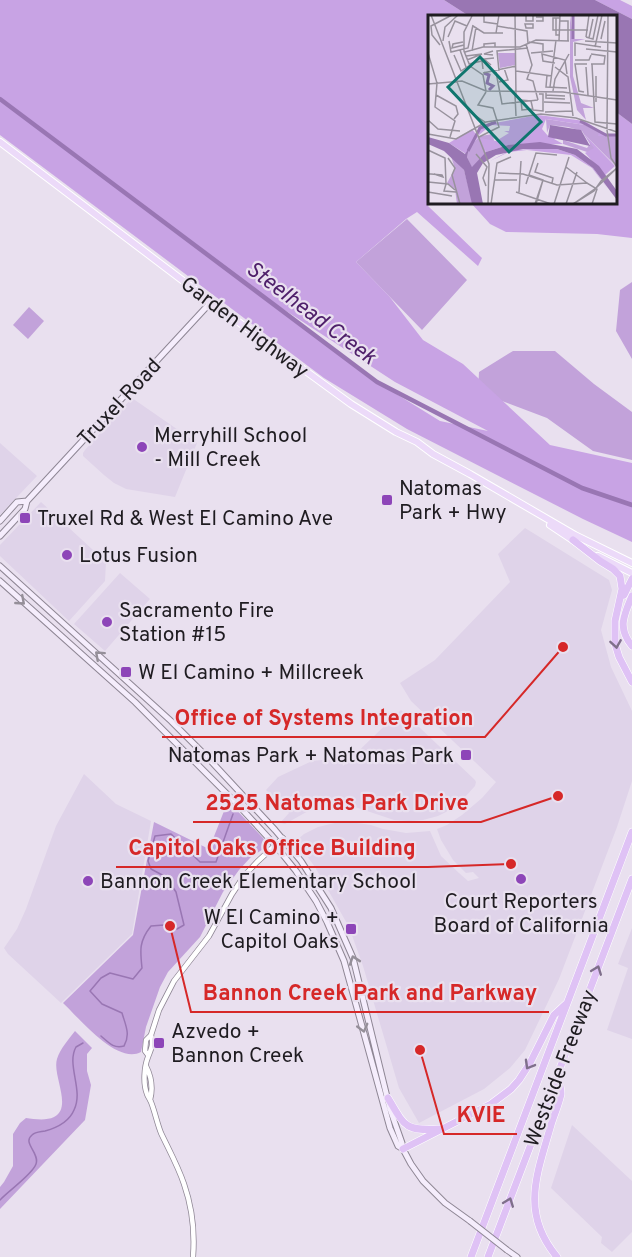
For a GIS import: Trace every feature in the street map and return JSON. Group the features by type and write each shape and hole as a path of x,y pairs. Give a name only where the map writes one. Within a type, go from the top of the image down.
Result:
{"highway":[{"path":"573,540 617,572 622,580 620,603 615,621 615,644 632,682"},
{"path":"620,603 632,579"},
{"path":"632,596 624,617 623,628 627,640 632,645"},
{"name":"Westside Freeway","path":"471,1257 632,832"},
{"name":"Westside Freeway","path":"488,1257 632,879"},
{"path":"403,1149 494,1103 511,1089 530,1063 554,1015 568,1002"},
{"path":"557,1257 541,1230 534,1195 536,1176 561,1093 558,1073"},
{"path":"388,1098 402,1122 411,1128 442,1129"},
{"path":"493,1246 493,1257"}],"main road":[{"name":"Garden Highway","path":"0,142 211,302 351,404 574,535 632,563"},
{"name":"Truxel Road","path":"0,536 25,510 27,501 211,302"},
{"name":"Garden Highway","path":"503,493 603,559 632,573"},
{"name":"Truxel Road","path":"0,521 17,502 27,501"},
{"path":"0,566 171,721 283,838 301,861 331,908 353,958 394,1122 411,1164 423,1181 445,1203 517,1257"},
{"path":"0,581 141,708 210,775 296,871 316,901 336,942 350,979 390,1128 398,1146 403,1149"}],"street":[{"path":"193,1257 192,1220 188,1196 179,1169 146,1093 145,1072 148,1055 145,1051 146,1040 151,1035 159,1010 174,981 209,936 244,876 283,838"}],"shaded area":[{"path":"0,0 444,0 467,15 428,15 428,204 431,204 428,206 482,258 478,266 417,212 356,262 389,296 423,340 463,364 550,445 632,463 632,542 407,429 324,378 0,135","holes":["245,284 395,382 488,431 440,421 377,382"]},
{"path":"444,0 595,0 632,19 632,124 617,113 617,15 467,15"},
{"path":"595,0 620,0 632,6 632,19"},
{"path":"617,113 632,124 632,238 597,234 506,232 490,224 472,204 617,204"},
{"path":"407,219 467,280 422,330 356,262"},
{"path":"632,282 632,359 616,331 620,290"},
{"path":"29,307 44,321 28,339 13,325"},
{"path":"513,351 555,351 632,412 632,460 593,451 547,418 478,392 479,372"},
{"name":"Merryhill School - Mill Creek","path":"132,398 197,443 175,497 126,489 114,483 83,456 85,450"},
{"path":"0,443 37,476 0,515"},
{"path":"41,502 106,562 105,581 69,621 0,556 0,545"},
{"path":"525,528 609,580 612,590 601,630 611,667 632,711 632,781 617,827 559,979 525,1050 510,1068 484,1089 419,1123 399,1088 363,966 349,927 297,840 318,827 343,821 406,833 430,831 441,856 468,881 479,878 473,872 466,873 453,860 437,829 462,815 496,782 411,701 400,683 435,660 510,582 498,554"},
{"path":"120,573 150,599 105,651 74,624"},
{"path":"401,710 475,780 475,786 465,797 446,812 423,820 394,820 352,806 330,804 310,810 285,824 280,823 289,813 266,790 278,777 312,761 341,758 343,766"},
{"name":"Bannon Creek Elementary School","path":"84,774 116,804 151,821 132,934 61,1003 4,948 17,929 56,826"},
{"path":"228,801 263,838 265,841 263,849 239,870 223,892 200,937 168,972 160,987 146,1027 141,1052 131,1054 121,1052 88,1029 63,1003 133,935 154,822 209,849"},
{"path":"632,928 632,1039 607,1030 628,968 618,964"},
{"path":"75,1031 92,1048 87,1054 87,1071 91,1085 85,1120 0,1209 0,1187 13,1166 13,1134 26,1118 54,1117 62,1106 57,1059"},
{"path":"572,1125 632,1181 632,1232 612,1252 601,1243 602,1237 551,1188"}],"waterway":[{"name":"Steelhead Creek","path":"0,99 377,382 582,488 632,505"},
{"path":"101,1036 114,1046 124,1046 127,1037 126,1025 122,1013 102,1004 90,991 101,978 110,973 133,979 142,968 141,946 151,926 164,925 177,929 184,925 176,892 166,877 151,869 148,861 155,836 171,834 200,862 216,862 233,814"},
{"path":"0,1200 36,1164 36,1156 29,1138 36,1133 58,1126 72,1114 77,1102 73,1054 76,1047 83,1043"}],"place":[{"name":"Merryhill School - Mill Creek","path":"142,447"},
{"name":"Natomas Park + Hwy","path":"387,500"},
{"name":"Truxel Rd & West El Camino Ave","path":"25,518"},
{"name":"Lotus Fusion","path":"67,555"},
{"name":"Sacramento Fire Station #15","path":"107,622"},
{"name":"Office of Systems Integration","path":"563,647"},
{"name":"W El Camino + Millcreek","path":"126,672"},
{"name":"Natomas Park + Natomas Park","path":"466,755"},
{"name":"2525 Natomas Park Drive","path":"558,796"},
{"name":"Capitol Oaks Office Building","path":"511,864"},
{"name":"Court Reporters Board of California","path":"521,879"},
{"name":"Bannon Creek Elementary School","path":"88,881"},
{"name":"Bannon Creek Park and Parkway","path":"170,926"},
{"name":"W El Camino + Capitol Oaks","path":"351,929"},
{"name":"Azvedo + Bannon Creek","path":"159,1043"},
{"name":"KVIE","path":"420,1050"}]}
